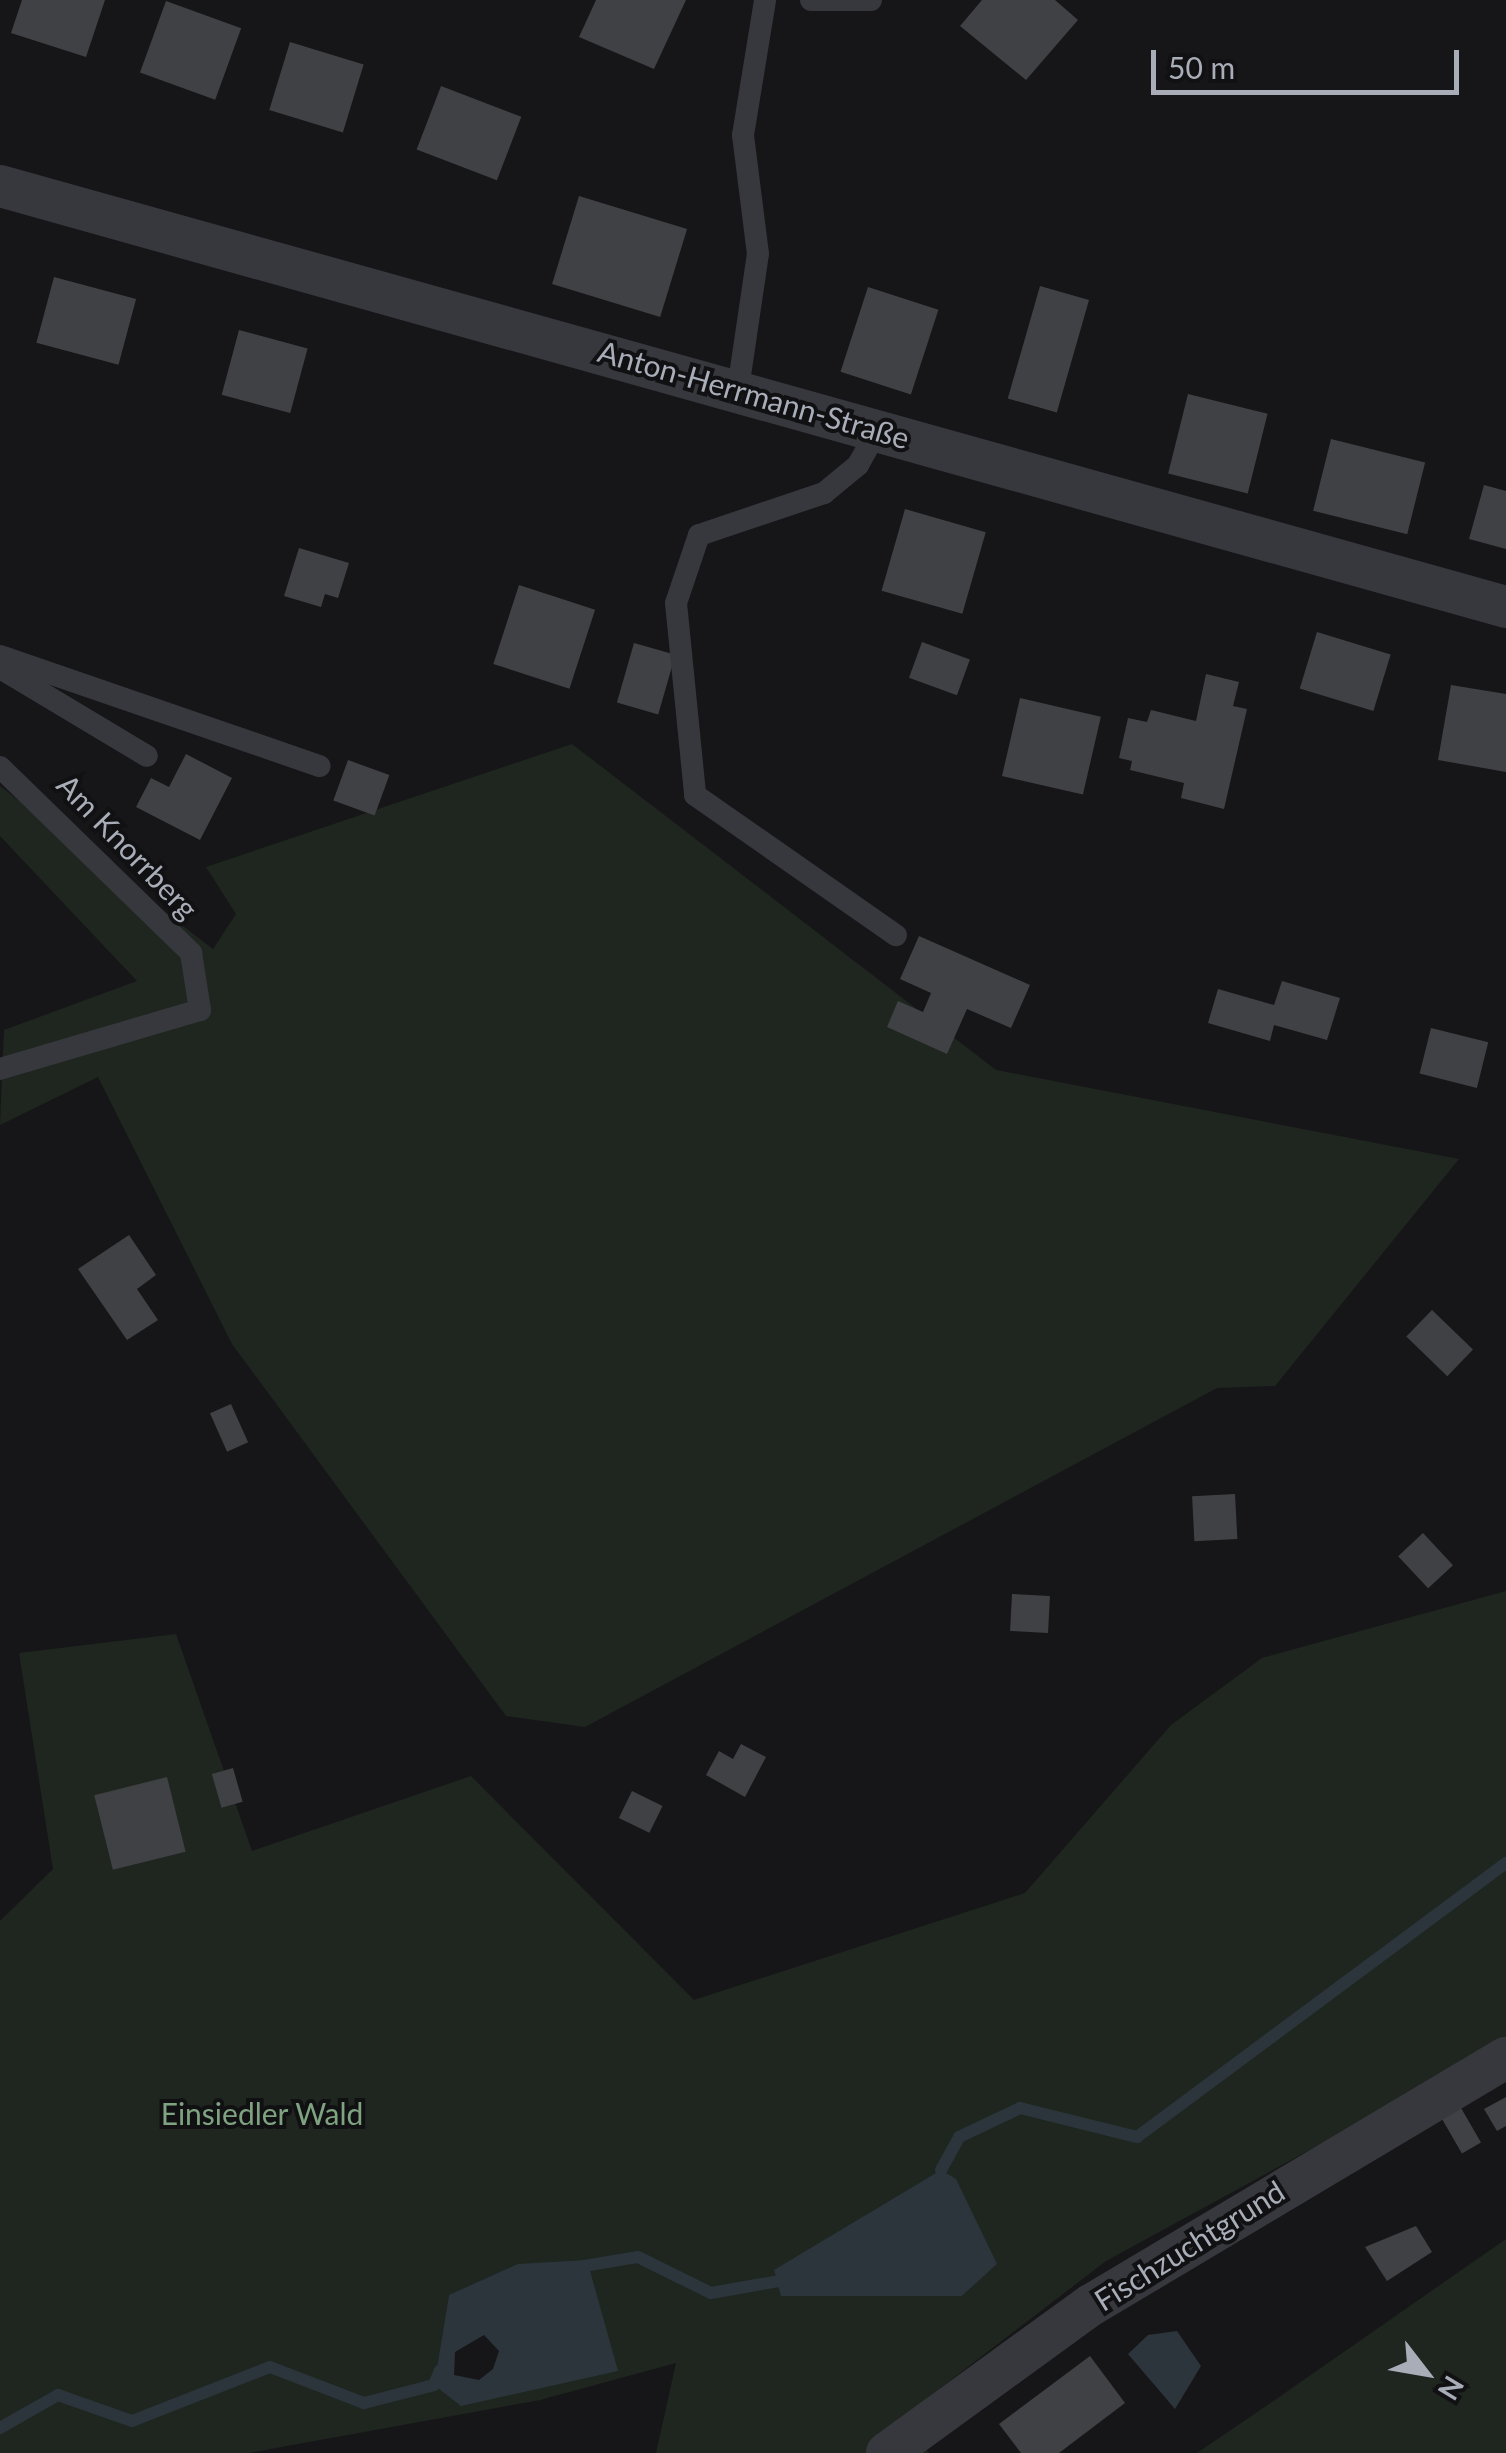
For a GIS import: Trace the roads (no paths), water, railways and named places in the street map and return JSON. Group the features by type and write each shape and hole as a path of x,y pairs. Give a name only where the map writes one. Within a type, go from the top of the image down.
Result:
{"street":[{"name":"Anton-Herrmann-Straße","path":"0,186 738,389 1506,607"},
{"name":"Fischzuchtgrund","path":"887,2453 1091,2306 1506,2058"}],"lane":[{"path":"738,389 758,254 743,135 765,0"},
{"path":"812,0 871,0"},
{"path":"878,429 858,466 824,493 699,535 676,602 695,795 896,935"},
{"path":"0,656 320,766"},
{"path":"0,668 147,756"},
{"name":"Am Knorrberg","path":"0,766 191,953 200,1010 0,1069"}],"waterway":[{"path":"941,2170 959,2137 1020,2108 1137,2137 1506,1863"},
{"path":"572,2268 638,2257 711,2293 790,2279"},
{"path":"0,2428 58,2395 132,2421 270,2367 364,2403 434,2385 440,2370"}],"park label":[{"name":"Einsiedler Wald","path":"262,2113"}]}
